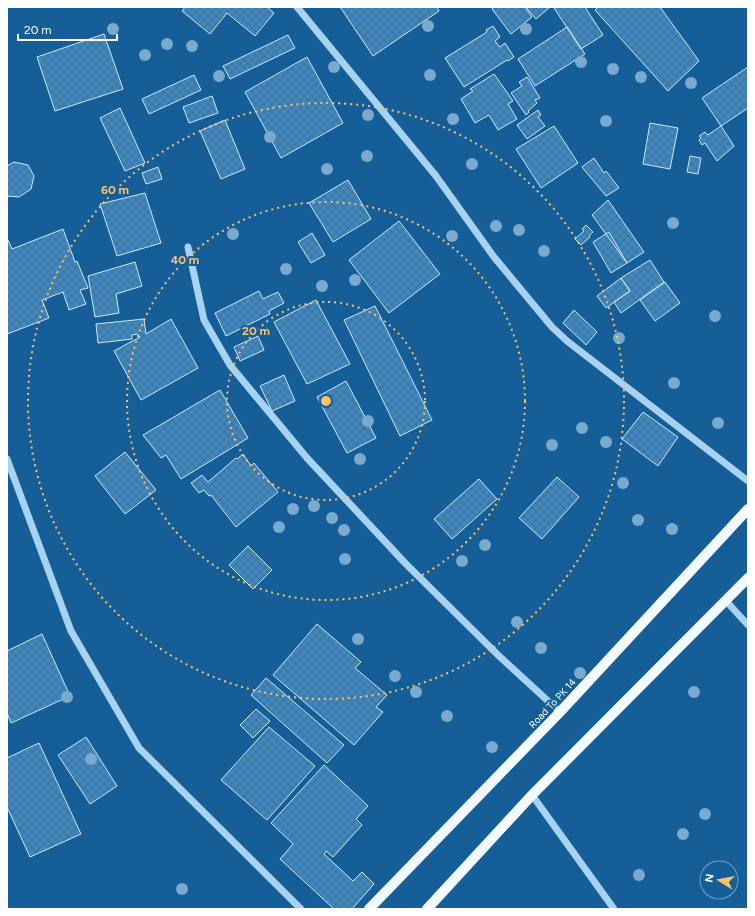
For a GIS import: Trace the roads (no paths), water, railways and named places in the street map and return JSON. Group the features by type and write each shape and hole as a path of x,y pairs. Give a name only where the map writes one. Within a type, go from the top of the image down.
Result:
{"main road":[{"name":"Road To PK 14","path":"369,909 560,712 748,509"},
{"path":"427,909 532,795 748,578"}],"street":[{"path":"297,7 436,176 494,257 552,327 567,341 748,482"},
{"path":"188,247 204,320 230,365 239,377 307,458 406,564 499,656 560,712"},
{"path":"7,459 71,631 138,748 301,909"},
{"path":"726,601 748,625"},
{"path":"532,795 614,909"}]}
